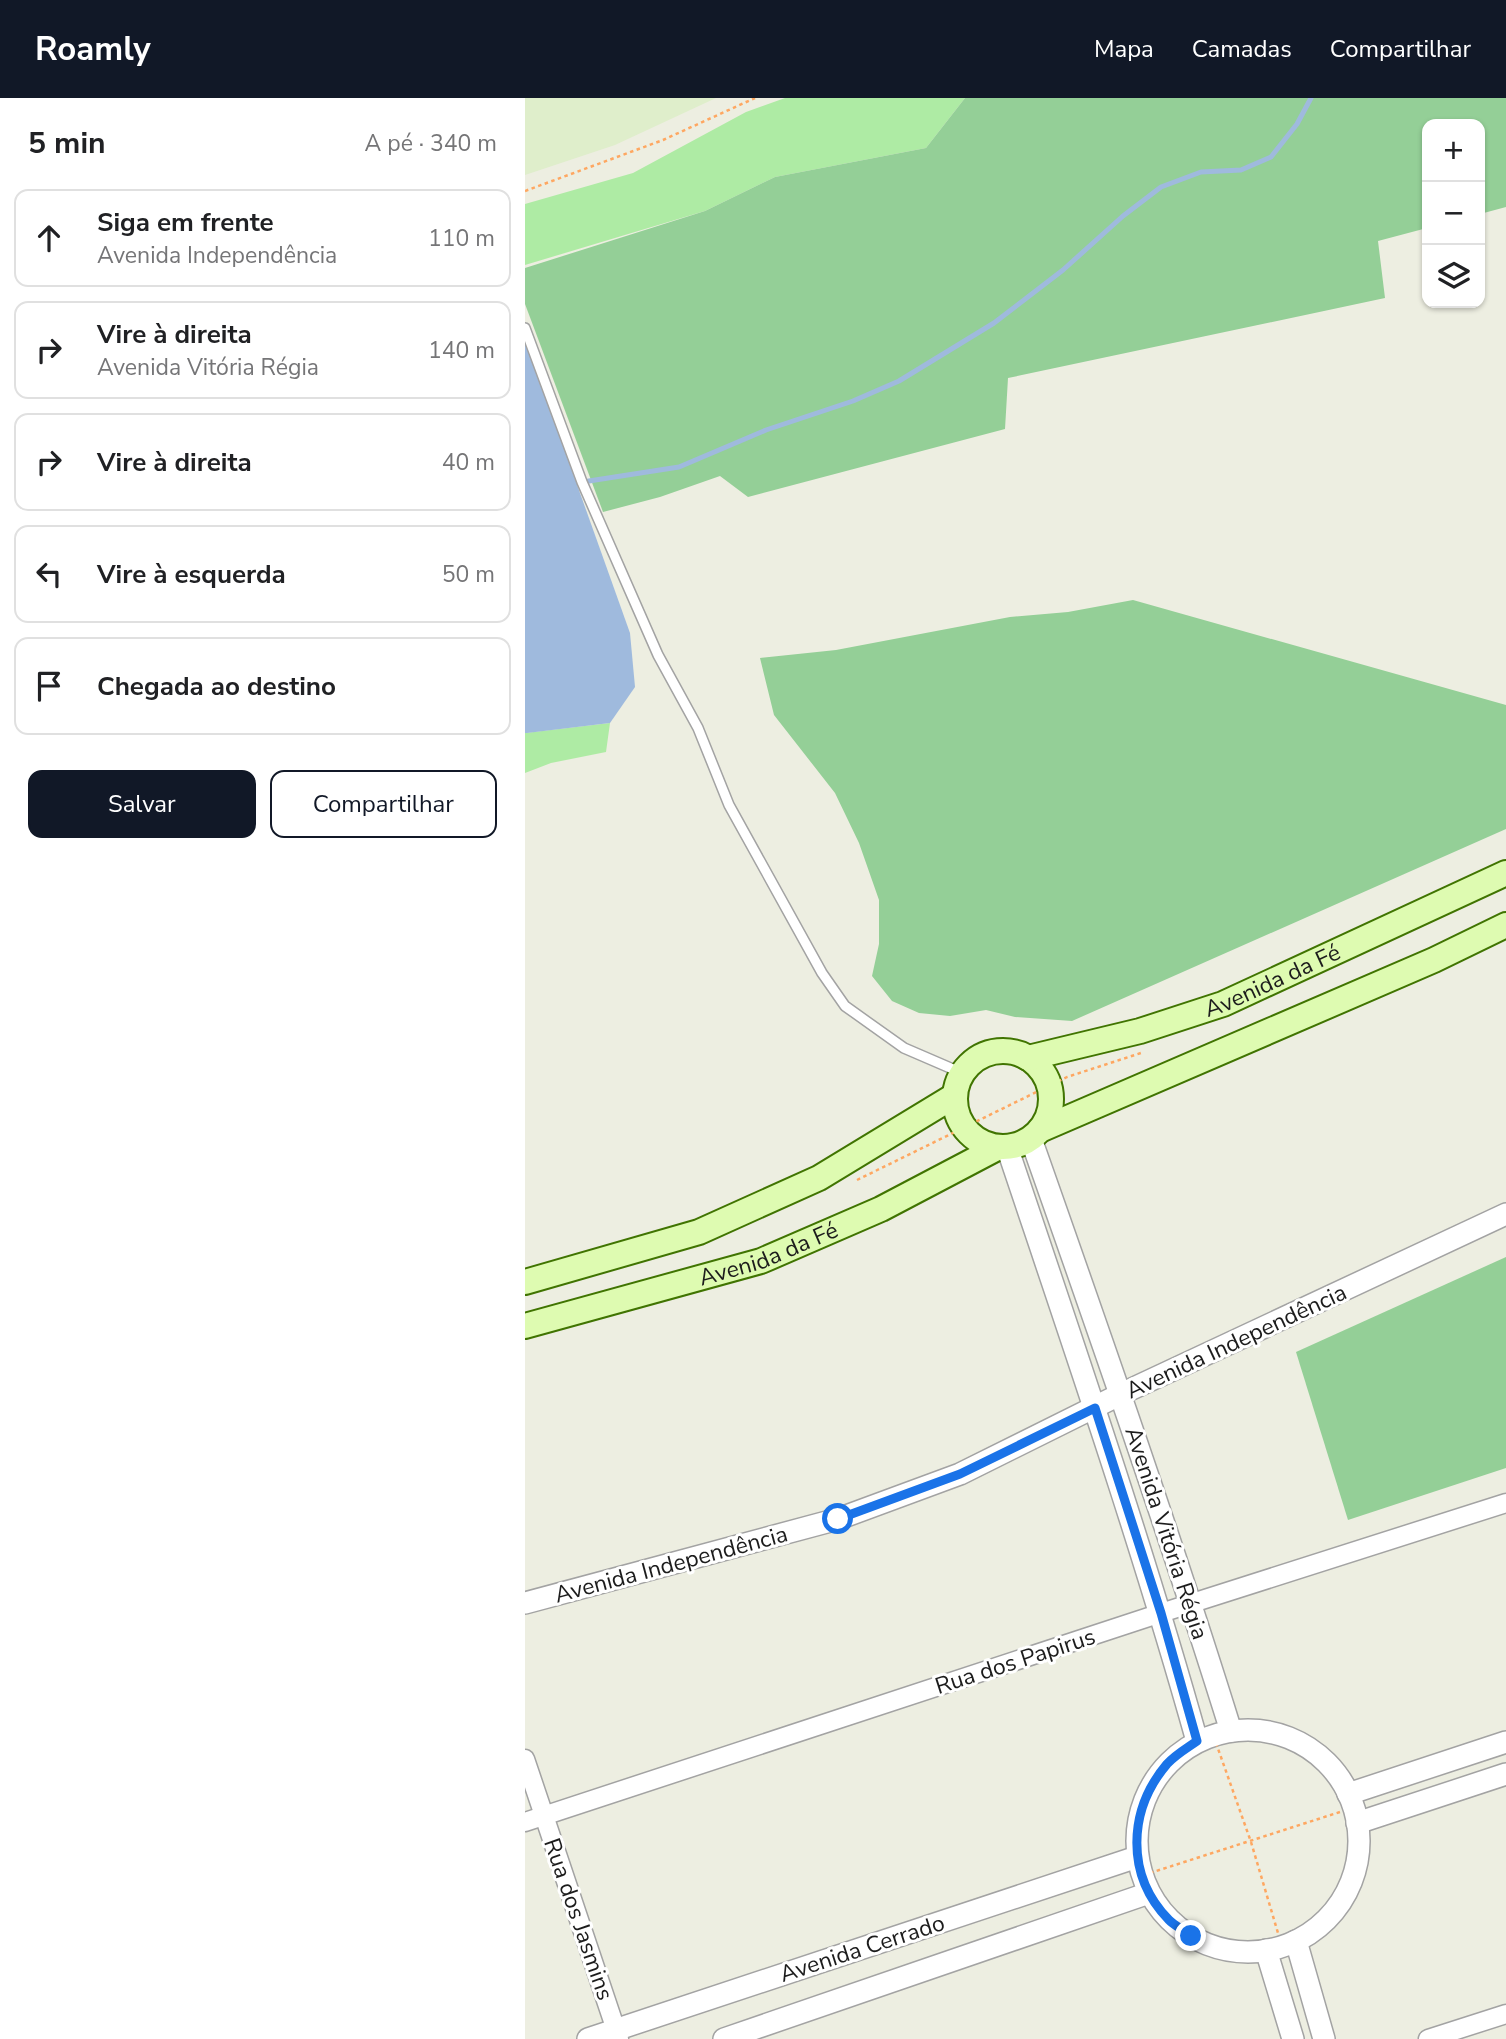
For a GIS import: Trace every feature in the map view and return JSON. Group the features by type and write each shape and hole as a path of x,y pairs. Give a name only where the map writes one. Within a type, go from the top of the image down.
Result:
{"main road":[{"name":"Avenida da Fé","path":"525,1282 699,1232 818,1178 958,1084 978,1058 999,1051 1028,1058 1140,1031 1223,1004 1506,873"},
{"name":"Avenida da Fé","path":"525,1326 761,1261 881,1209 1003,1147 1019,1145 1035,1134 1434,960 1506,925"},
{"path":"1028,1058 1038,1067 1049,1086 1051,1105 1047,1118 1035,1134"},
{"path":"958,1084 955,1108 964,1128 975,1139 1003,1147"}],"street":[{"name":"Avenida Vitória Régia","path":"1035,1134 1231,1731"},
{"name":"Avenida Vitória Régia","path":"1003,1147 1095,1408 1161,1613 1197,1741"},
{"name":"Avenida Independência","path":"525,1603 838,1519 960,1474 1121,1394 1506,1214"},
{"name":"Rua dos Papirus","path":"525,1822 1191,1603 1506,1503"},
{"path":"1251,1730 1291,1739 1325,1761 1348,1794 1357,1822 1358,1851 1352,1879 1339,1904 1320,1926 1296,1941 1266,1950 1231,1951 1198,1940 1170,1920 1149,1892 1137,1857 1137,1822 1148,1789 1169,1762 1197,1741 1231,1731 1251,1730"},
{"path":"1348,1794 1506,1742"},
{"name":"Rua dos Jasmins","path":"525,1759 618,2034"},
{"path":"1357,1822 1506,1774"},
{"name":"Avenida Cerrado","path":"588,2039 618,2034 1137,1857"},
{"name":"Avenida Cerrado","path":"724,2039 1149,1892"},
{"path":"1296,1941 1324,2039"},
{"path":"1266,1950 1293,2039"},
{"path":"1428,2039 1506,2014"}],"lane":[{"path":"525,328 582,482 658,655 698,728 729,806 822,973 845,1006 958,1084"}],"path":[{"path":"525,191 663,140 755,98"},
{"path":"856,1181 1067,1077 1145,1052"}],"green space":[{"path":"525,98 716,98 615,145 525,175"},
{"path":"785,98 965,98 926,148 775,177 705,211 525,265 525,204 633,173 746,112"},
{"path":"965,98 1506,98 1506,207 1485,213 1485,119 1422,119 1422,229 1378,241 1385,298 1008,378 1005,429 748,497 720,476 660,497 603,512 525,304 525,268 705,211 775,177 926,148"},
{"path":"1133,600 1506,705 1506,829 1072,1021 1015,1017 986,1010 950,1016 919,1013 892,1001 872,976 879,944 879,900 859,843 835,793 774,715 760,658 836,650 1010,617 1068,612"},
{"path":"610,723 606,752 551,763 525,773 525,733"},
{"path":"1506,1257 1506,1468 1348,1520 1296,1352"}],"water":[{"path":"525,339 630,633 635,687 610,723 527,733 525,733"}],"waterway":[{"path":"576,483 679,467 766,430 853,401 899,381 994,323 1063,270 1123,216 1161,187 1201,172 1241,170 1271,157 1297,124 1311,98"}],"route":[{"path":"838,1519 960,1474 1095,1408 1161,1613 1197,1741 1169,1762 1148,1789 1137,1822 1137,1857 1149,1892 1170,1920 1191,1936"}]}
